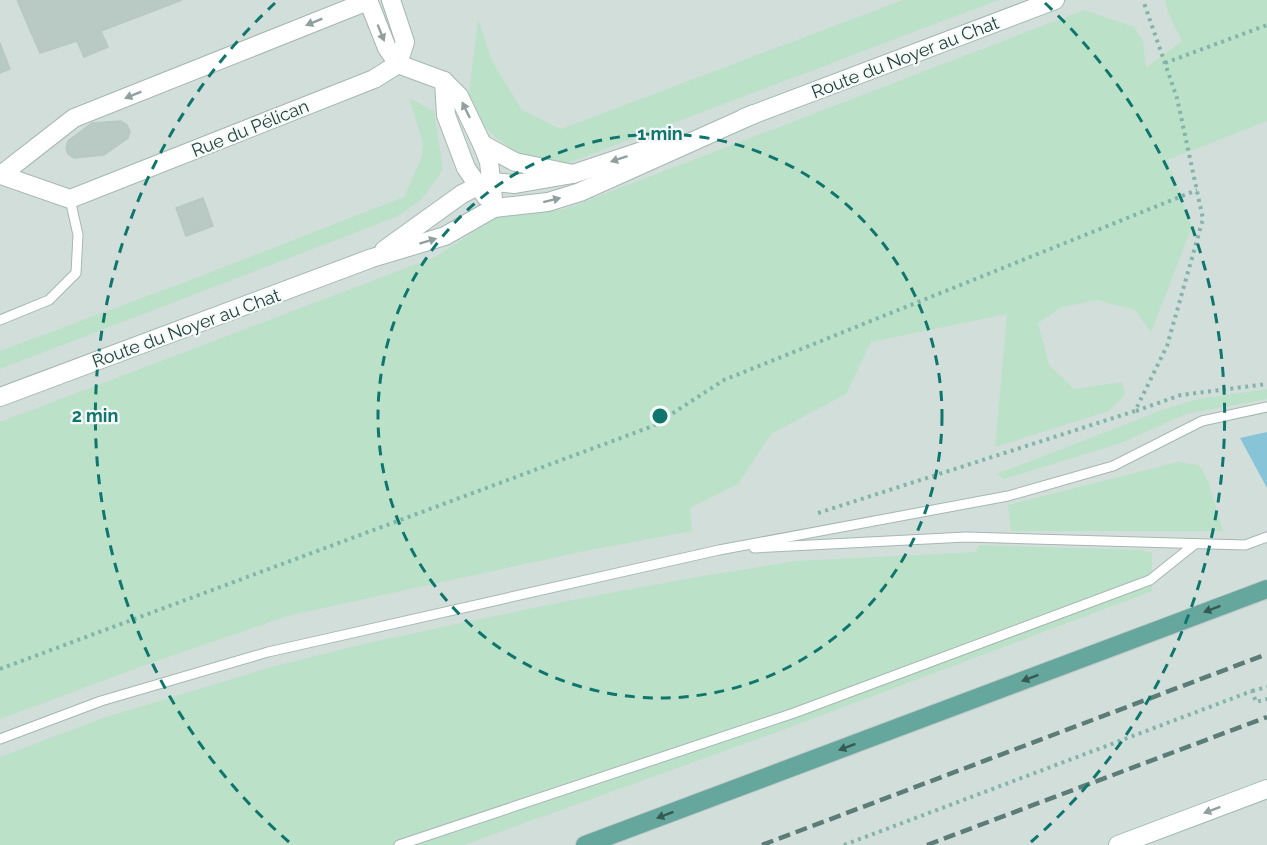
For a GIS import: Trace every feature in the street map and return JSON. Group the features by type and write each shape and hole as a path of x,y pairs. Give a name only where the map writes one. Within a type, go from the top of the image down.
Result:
{"main road":[{"path":"585,845 1267,589"}],"street":[{"path":"1,175 74,118 368,0 387,48 398,64 444,81 459,96 489,162 484,184"},
{"path":"391,0 405,42 398,64"},
{"name":"Route du Noyer au Chat","path":"372,258 429,217 484,184 515,184 573,174 754,114 1055,0"},
{"name":"Rue du Pélican","path":"70,199 374,79 398,64"},
{"path":"444,81 446,115 466,168 484,184 494,208"},
{"name":"Route du Noyer au Chat","path":"0,397 372,258 445,236 494,208 548,202 580,192 754,114"},
{"path":"482,144 515,162 573,174"},
{"path":"1,175 70,199"},
{"path":"1118,845 1267,789"}],"lane":[{"path":"0,321 49,300 76,273 78,235 70,199"},
{"path":"0,739 100,701 268,652 719,550 1008,496 1113,466 1202,421 1267,407"},
{"path":"719,550 966,537 1245,545 1267,537"},
{"path":"399,845 794,712 1150,580 1195,544"}],"path":[{"path":"1135,411 1167,346 1203,219 1177,98 1143,0"},
{"path":"1165,63 1267,25"},
{"path":"0,669 653,426 724,380 1197,190"},
{"path":"808,517 1181,394 1267,384"},
{"path":"844,845 1267,687"},
{"path":"1252,691 1256,702 1267,699"}],"shaded area":[{"path":"0,0 1267,0 1267,845 0,845"}],"green space":[{"path":"903,0 998,0 568,163 524,157 496,138 478,120 469,94 478,19 492,61 522,110 561,129"},
{"path":"1165,0 1267,0 1267,121 1167,160 1192,227 1151,332 1135,310 1097,300 1062,307 1038,323 1049,365 1074,389 1122,382 1125,394 1109,411 995,447 1007,314 871,342 846,394 771,434 738,484 690,508 692,531 585,551 291,615 162,659 0,719 0,422 435,257 497,217 565,209 1084,10 1134,27 1143,41 1146,68 1182,41 1169,15"},
{"path":"409,98 434,111 443,170 421,200 396,217 0,369 0,351 404,197 422,156 423,143"},
{"path":"1267,389 1267,399 1186,414 1121,443 1004,479 997,474 1162,410 1198,399"},
{"path":"1178,462 1199,465 1208,481 1223,531 1011,531 1008,505"},
{"path":"979,545 1141,550 1152,553 1152,591 777,732 464,845 0,845 0,757 103,718 268,668 372,642 562,602 796,561 975,552"}],"water":[{"path":"1267,432 1267,488 1240,438"}],"building":[{"path":"17,0 182,0 101,31 108,47 84,57 77,41 40,53"},
{"path":"0,43 10,69 0,73"},
{"path":"121,121 130,131 128,138 104,155 74,158 68,154 66,148 68,141 92,123"},
{"path":"203,198 213,226 186,236 176,208"}],"railway":[{"path":"762,845 1267,654"},
{"path":"927,845 1267,717"}]}
